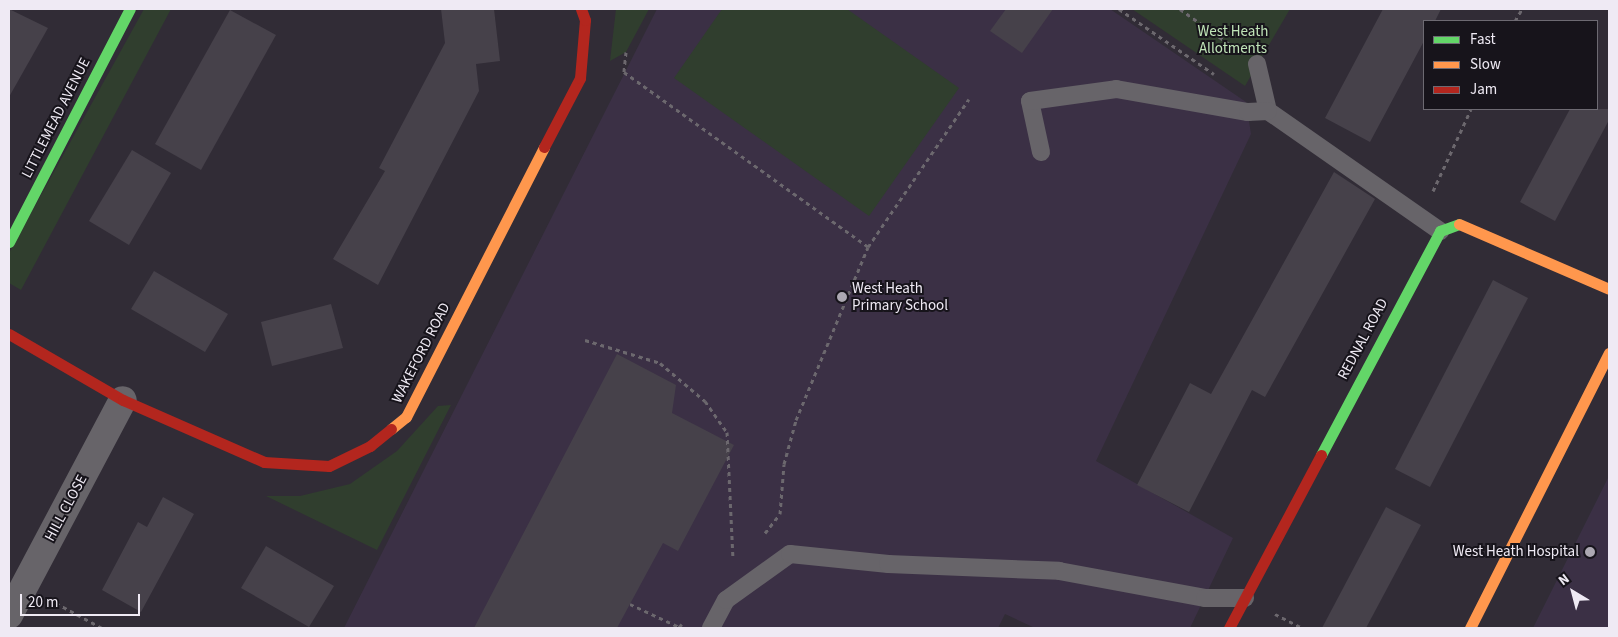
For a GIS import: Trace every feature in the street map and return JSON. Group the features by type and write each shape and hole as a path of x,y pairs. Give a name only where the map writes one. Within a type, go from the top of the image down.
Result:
{"street":[{"name":"LITTLEMEAD AVENUE","path":"9,242 130,9"},
{"name":"WAKEFORD ROAD","path":"9,334 124,400 264,462 329,466 370,446 406,417 580,78 585,20 580,9"},
{"path":"1440,231 1454,222 1609,289"},
{"name":"REDNAL ROAD","path":"1229,628 1440,231"},
{"path":"1470,628 1609,353"},
{"name":"HILL CLOSE","path":"9,615 124,400"}],"lane":[{"path":"1257,64 1268,111"},
{"path":"1040,152 1030,101 1116,89 1248,112 1268,111 1440,231"},
{"path":"711,628 726,600 790,554 888,564 1059,571 1205,598 1245,598"}],"path":[{"path":"1119,9 1221,79"},
{"path":"1180,9 1257,64"},
{"path":"1516,20 1522,9"},
{"path":"626,52 624,72 868,247"},
{"path":"763,535 780,514 784,464 796,420 868,247 969,99"},
{"path":"1440,231 1429,200 1471,110"},
{"path":"585,340 660,364 705,401 727,432 734,570"},
{"path":"24,586 102,628"},
{"path":"630,604 679,627 684,620"}],"shaded area":[{"name":"West Heath Primary School","path":"657,9 1110,9 1246,102 1251,134 1096,461 1233,538 1190,628 1035,628 1005,614 998,628 344,628"},
{"name":"West Heath Hospital","path":"1609,476 1609,628 1533,628"}],"green space":[{"path":"144,9 171,9 21,290 9,283 9,253"},
{"path":"616,9 649,9 626,52 610,61"},
{"path":"722,9 847,9 959,88 869,216 674,78"},
{"name":"West Heath Allotments","path":"1132,9 1290,9 1245,86"},
{"path":"451,405 377,550 266,496 300,496 350,484 397,451 438,406"}],"building":[{"path":"9,9 48,28 9,97"},
{"path":"441,9 494,9 500,61 476,64 479,91 378,285 333,259 385,171 379,168 445,43"},
{"path":"1006,9 1053,9 1022,53 990,31"},
{"path":"1383,9 1441,9 1436,20 1423,20 1423,43 1370,142 1325,118"},
{"path":"230,10 276,35 201,170 155,144"},
{"path":"1609,109 1609,120 1555,221 1520,202 1569,110"},
{"path":"132,150 171,173 129,245 89,221"},
{"path":"1334,172 1375,199 1265,397 1252,390 1189,512 1137,485 1190,383 1211,394"},
{"path":"154,271 228,314 205,352 131,309"},
{"path":"1493,280 1528,298 1430,487 1395,469"},
{"path":"331,304 343,348 272,366 261,322"},
{"path":"617,354 676,385 672,413 734,445 678,551 663,543 617,628 474,628"},
{"path":"163,497 194,514 141,612 102,590 138,522 147,527"},
{"path":"1386,507 1421,525 1366,628 1322,628"},
{"path":"266,546 334,586 309,627 241,588"}],"traffic: fast":[{"path":"9,242 130,9"},
{"path":"1321,455 1440,231 1459,224"}],"traffic: slow":[{"path":"391,429 406,417 544,147"},
{"path":"1459,224 1609,289"},
{"path":"1470,628 1609,353"}],"traffic: jam":[{"path":"544,147 580,78 585,20 581,9"},
{"path":"9,334 123,400 264,462 329,466 370,446 391,429"},
{"path":"1229,628 1321,455"}],"place":[{"name":"West Heath Primary School","path":"842,297"},
{"name":"West Heath Hospital","path":"1590,552"}]}
